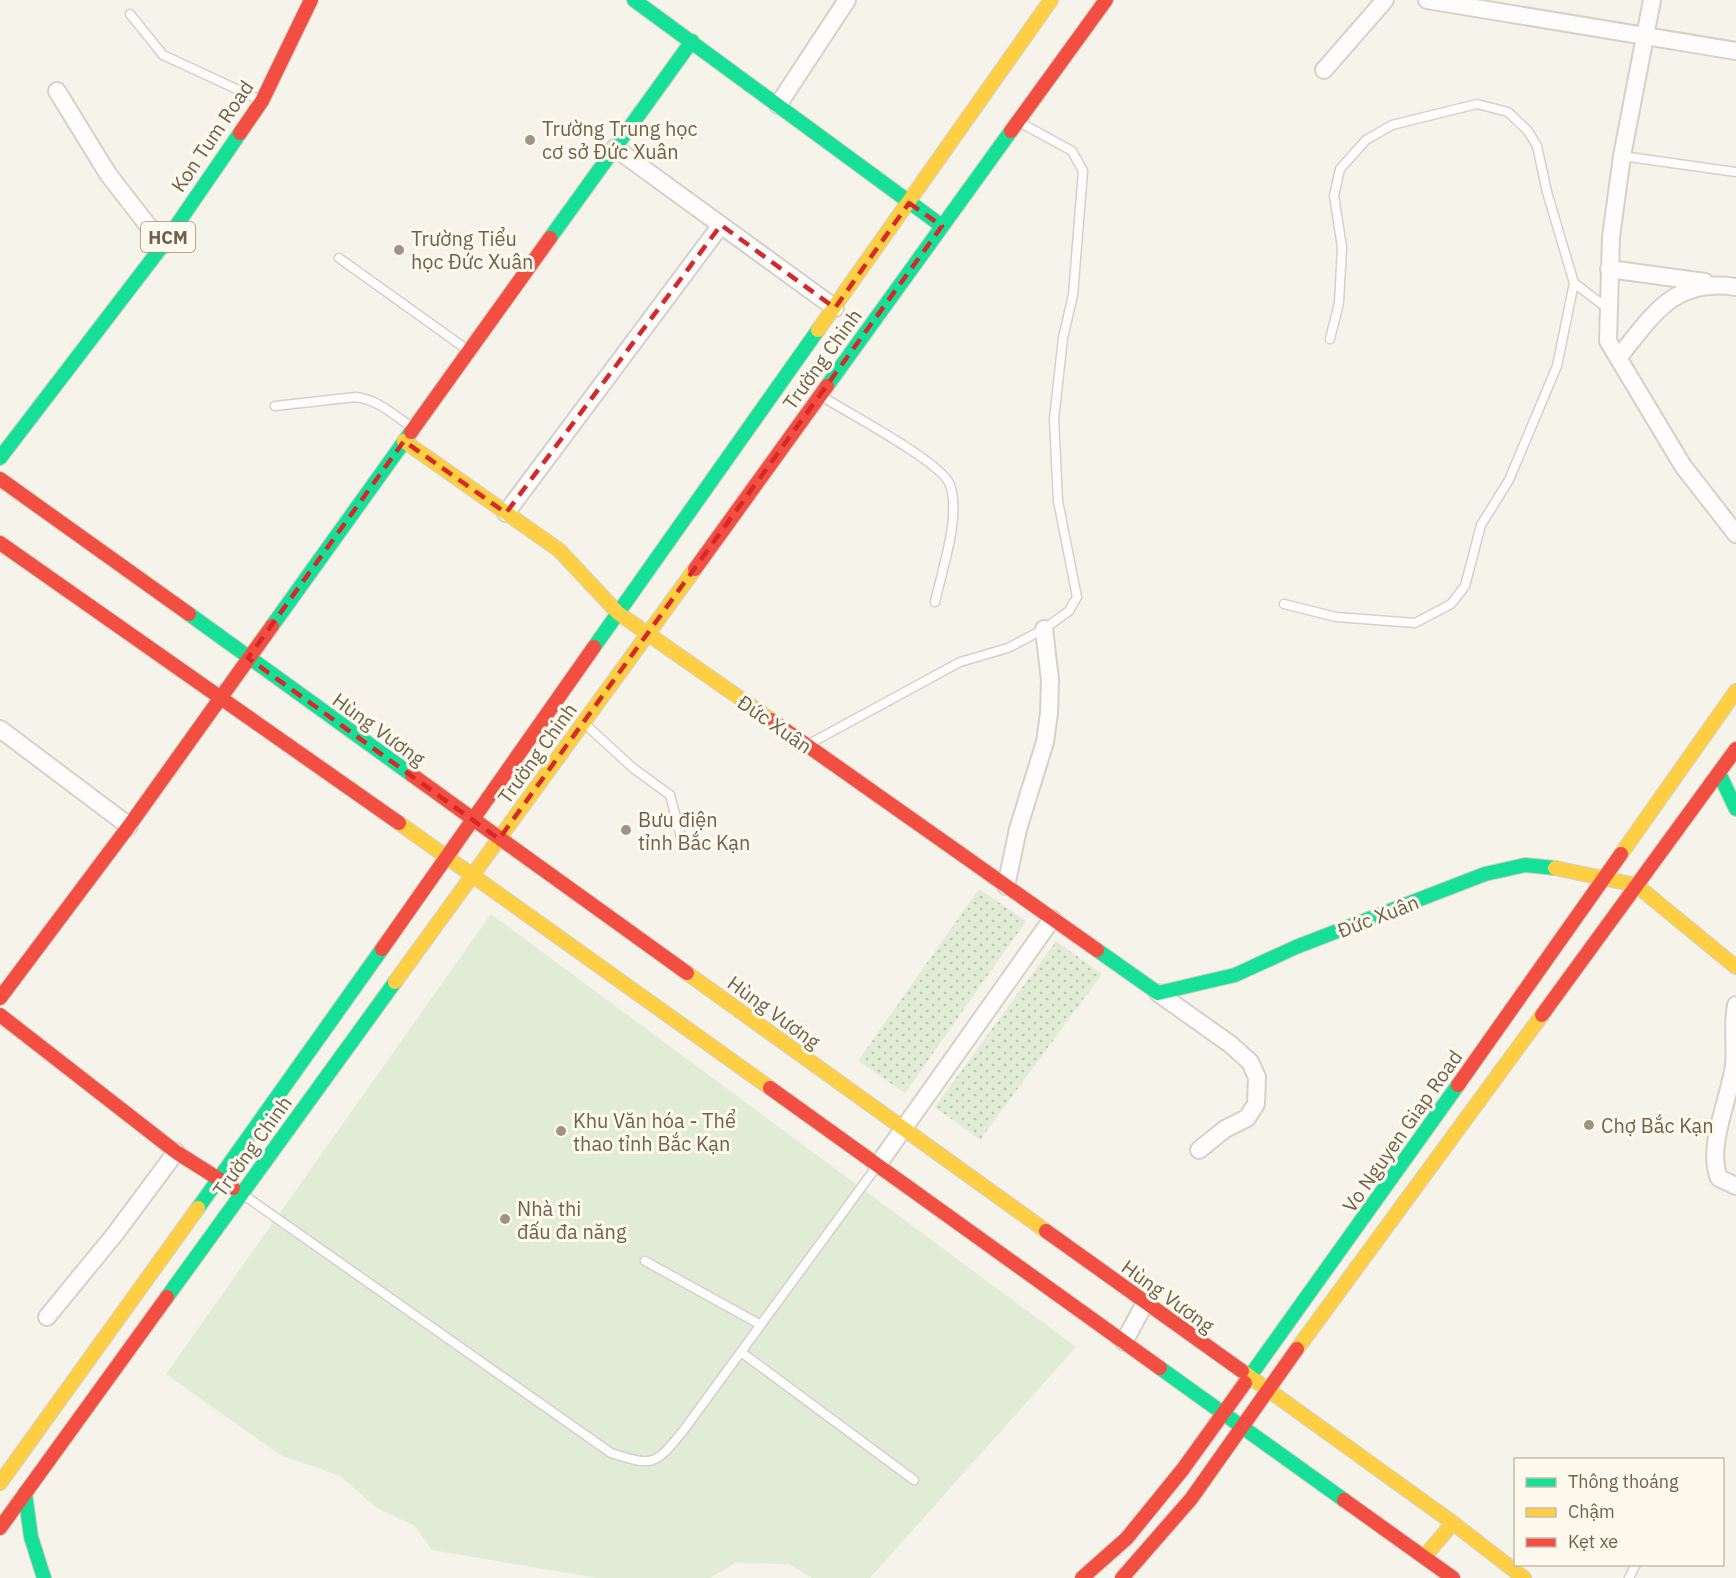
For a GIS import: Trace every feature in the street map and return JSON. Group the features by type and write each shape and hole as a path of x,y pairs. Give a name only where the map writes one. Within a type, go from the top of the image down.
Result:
{"main road":[{"name":"Kon Tum Road","path":"0,458 163,245 262,100 311,0"},
{"path":"634,0 942,226"},
{"name":"Trường Chinh","path":"0,1483 220,1178 618,614 797,379 835,308 1051,0"},
{"name":"Trường Chinh","path":"0,1528 1106,0"},
{"path":"0,998 129,825 692,41"},
{"path":"797,379 820,395"},
{"name":"Đức Xuân","path":"404,441 559,550 618,614 1158,993 1235,975 1296,946 1485,874 1524,865 1547,866 1636,885"},
{"name":"Hùng Vương","path":"0,479 1453,1523 1524,1578"},
{"path":"0,543 472,875 1453,1578"},
{"name":"Vo Nguyen Giap Road","path":"1082,1578 1127,1538 1153,1508 1223,1414 1736,691"},
{"path":"1122,1578 1191,1499 1267,1391 1736,749"},
{"path":"1719,773 1736,809"},
{"path":"1636,885 1736,967"},
{"path":"0,1015 176,1152 242,1194"},
{"path":"25,1493 28,1527 36,1560 44,1578"},
{"path":"1424,1557 1453,1523"}],"street":[{"path":"778,105 847,0"},
{"path":"1324,70 1385,0"},
{"path":"1427,0 1736,51"},
{"path":"1652,0 1622,156 1609,268 1608,341 1683,466 1736,534"},
{"path":"57,91 108,174 163,245"},
{"path":"615,148 835,308"},
{"path":"506,513 721,225"},
{"path":"1609,268 1736,287"},
{"path":"1618,358 1655,313 1689,287 1714,283"},
{"path":"1006,886 1018,830 1045,742 1050,680 1044,629"},
{"path":"0,729 129,825"},
{"path":"877,1166 1052,919"},
{"name":"Đức Xuân","path":"1158,993 1230,1044 1250,1062 1257,1077 1256,1104 1246,1118 1225,1129 1200,1150"},
{"path":"1736,1005 1733,1019 1735,1063 1714,1156 1719,1178 1736,1186"},
{"path":"47,1317 115,1234 176,1152"},
{"path":"1124,1342 1145,1303"}],"lane":[{"path":"130,14 163,55 262,100"},
{"path":"1284,604 1336,617 1415,623 1451,604 1465,586 1481,525 1509,480 1557,366 1574,284 1547,192 1537,146 1521,121 1508,112 1477,104 1392,125 1366,140 1340,169 1334,196 1342,247 1339,303 1330,339"},
{"path":"806,746 960,662 1008,648 1044,629 1069,611 1077,597 1058,501 1054,419 1063,338 1073,295 1083,171 1072,151 1019,121"},
{"path":"1622,156 1736,172"},
{"path":"339,258 469,351"},
{"path":"1574,284 1607,308"},
{"path":"820,395 934,465 950,484 953,519 935,602"},
{"path":"275,406 357,397 381,405 413,429"},
{"path":"583,722 633,768 669,795 681,837"},
{"path":"242,1194 611,1453 643,1463 662,1457 877,1166"},
{"path":"645,1261 760,1325"},
{"path":"741,1352 914,1480"}],"highlighted area":[{"path":"909,203 942,226 499,839 248,658 404,441 506,513 721,225 835,308"}],"green space":[{"path":"979,889 1026,921 905,1093 858,1061"},
{"name":"Khu Văn hóa - Thể thao tỉnh Bắc Kạn","path":"491,914 1076,1347 870,1578 812,1578 789,1564 735,1563 710,1578 597,1578 432,1550 415,1526 377,1508 340,1476 280,1455 166,1374"},
{"path":"1056,941 1102,974 980,1140 935,1107"}],"traffic: fast":[{"path":"634,0 942,226"},
{"path":"550,238 692,41"},
{"path":"827,386 1011,131"},
{"path":"0,458 163,245 240,133"},
{"path":"594,647 818,330"},
{"path":"272,626 411,432"},
{"path":"189,614 412,775"},
{"path":"1719,773 1736,809"},
{"path":"1097,950 1158,993 1235,975 1296,947 1485,874 1525,865 1555,868"},
{"path":"198,1208 382,949"},
{"path":"167,1297 395,982"},
{"path":"1245,1383 1458,1085"},
{"path":"1160,1368 1344,1500"},
{"path":"25,1493 31,1537 44,1578"}],"traffic: slow":[{"path":"818,330 1051,0"},
{"path":"404,441 559,550 618,613 771,720"},
{"path":"395,982 695,569"},
{"path":"1621,854 1736,691"},
{"path":"399,823 770,1088"},
{"path":"1555,868 1636,885 1736,967"},
{"path":"687,973 1046,1231"},
{"path":"1297,1349 1542,1015"},
{"path":"0,1483 198,1208"},
{"path":"1242,1371 1453,1523 1524,1578"},
{"path":"1424,1557 1453,1523"}],"traffic: jam":[{"path":"240,133 262,101 311,0"},
{"path":"1011,131 1106,0"},
{"path":"411,432 550,238"},
{"path":"695,569 827,386"},
{"path":"0,479 189,614"},
{"path":"0,543 399,823"},
{"path":"0,998 129,826 272,626"},
{"path":"382,949 594,647"},
{"path":"771,720 1097,950"},
{"path":"1542,1015 1736,749"},
{"path":"412,775 687,973"},
{"path":"1458,1085 1621,854"},
{"path":"0,1015 176,1152 233,1188"},
{"path":"770,1088 1160,1368"},
{"path":"1046,1231 1242,1371"},
{"path":"0,1528 167,1297"},
{"path":"1122,1578 1191,1499 1297,1349"},
{"path":"1082,1578 1127,1538 1183,1469 1245,1383"},
{"path":"1344,1500 1453,1578"}],"place":[{"name":"Trường Trung học cơ sở Đức Xuân","path":"530,140"},
{"name":"Trường Tiểu học Đức Xuân","path":"399,250"},
{"name":"Bưu điện tỉnh Bắc Kạn","path":"626,830"},
{"name":"Chợ Bắc Kạn","path":"1589,1125"},
{"name":"Khu Văn hóa - Thể thao tỉnh Bắc Kạn","path":"561,1131"},
{"name":"Nhà thi đấu đa năng","path":"505,1219"}]}
